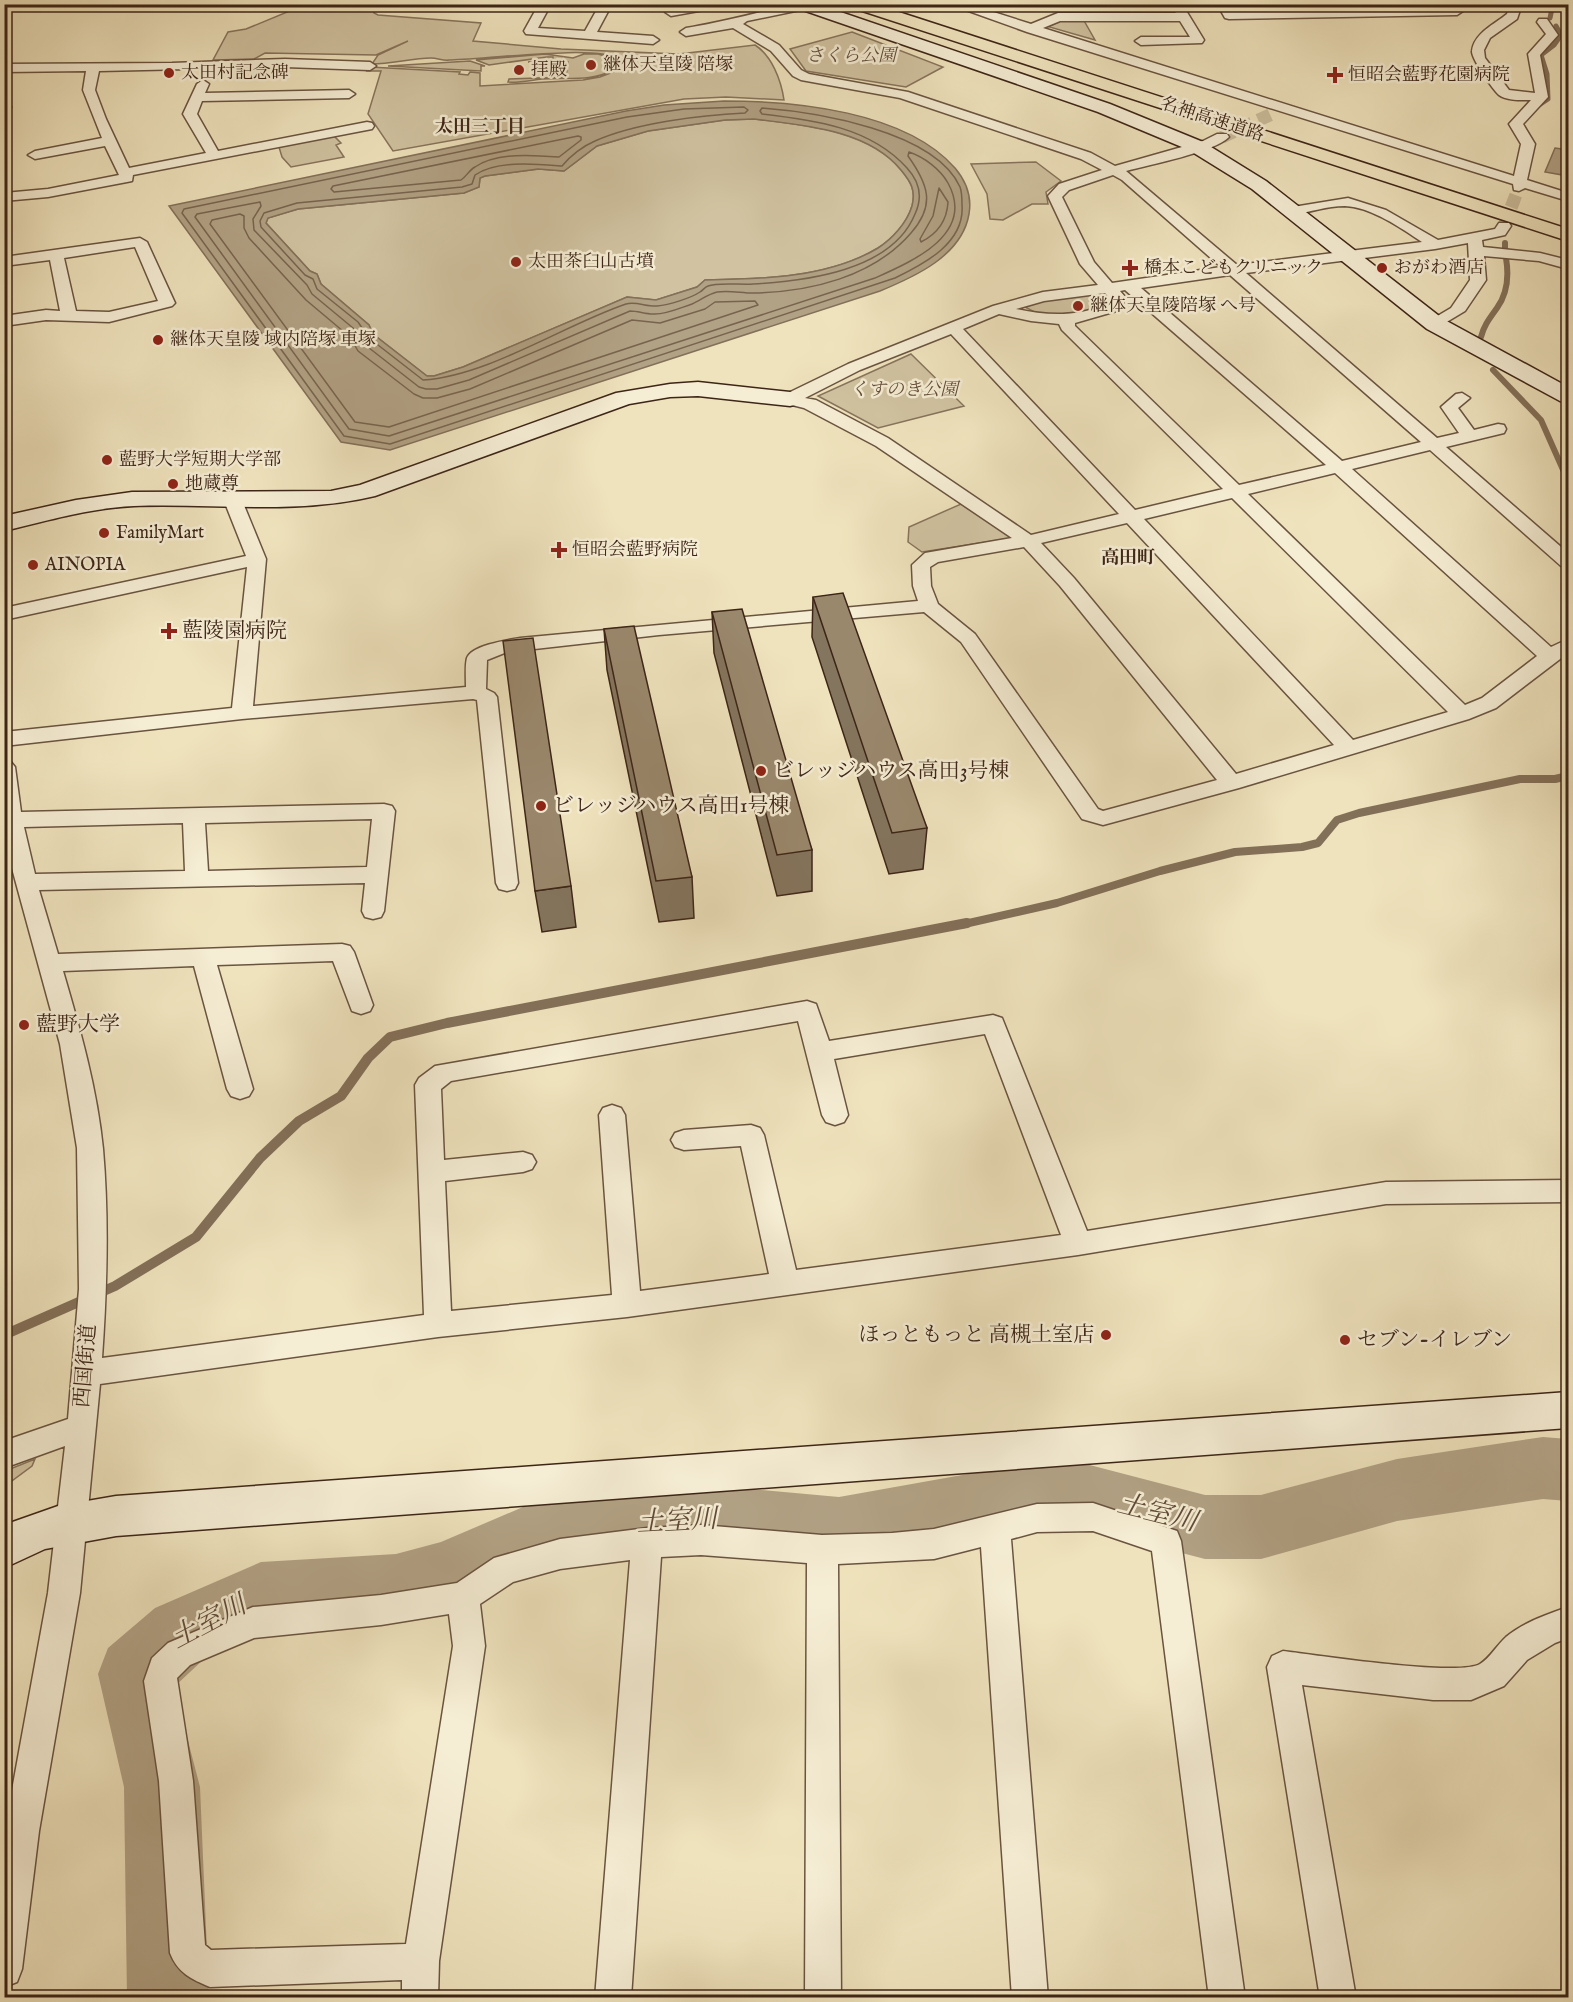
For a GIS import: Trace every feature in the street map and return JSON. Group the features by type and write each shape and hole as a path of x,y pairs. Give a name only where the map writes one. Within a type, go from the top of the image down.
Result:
{"highway":[{"name":"名神高速道路","path":"856,4 1569,235"},
{"name":"名神高速道路","path":"907,4 1569,215"}],"street":[{"path":"544,4 531,31 653,40"},
{"path":"589,36 606,4"},
{"path":"665,27 672,8 721,4"},
{"path":"954,4 1278,110 1520,185 1569,197"},
{"path":"1141,41 1198,40 1176,4"},
{"path":"1223,4 1229,15 1382,8 1454,8 1464,22"},
{"path":"1516,4 1513,16 1485,36 1478,50 1479,58 1504,93 1514,96 1542,97"},
{"path":"686,32 735,24 743,18 803,5 1104,108 1196,146 1224,161 1293,211 1435,324 1569,396"},
{"path":"1031,28 1053,14 1183,17"},
{"path":"1482,25 1558,21"},
{"path":"1533,22 1552,35 1534,54 1542,97"},
{"path":"735,24 775,48 797,73 805,77 903,95 1086,156 1127,177 1569,562"},
{"path":"4,68 285,63 340,80 349,94"},
{"path":"211,66 190,114 214,156"},
{"path":"198,97 340,80 370,66"},
{"path":"4,197 48,193 126,178 99,119 89,90 93,68"},
{"path":"1520,185 1528,144 1516,124 1542,97"},
{"path":"124,173 367,126"},
{"path":"998,309 1020,315 1066,319 1092,317 1115,307 1118,298 1087,264 1055,196 1064,187 1208,144 1222,137"},
{"path":"35,155 109,141"},
{"path":"1293,211 1347,202 1388,216 1436,245"},
{"path":"1478,247 1500,232 1504,226"},
{"path":"4,262 140,242 167,303 109,317 46,315 4,321"},
{"path":"790,399 854,367 953,327 998,309 1043,297 1233,270 1436,245 1478,247 1511,255 1540,257 1569,265"},
{"path":"1435,324 1456,311 1478,280 1478,247"},
{"path":"56,255 69,315"},
{"path":"1130,286 1339,467 1549,656"},
{"path":"1066,319 1068,327 1462,714"},
{"path":"953,327 1349,748"},
{"path":"4,524 106,502 331,498 366,491 624,398 665,391 698,389 764,399 790,399 810,404 882,442 1029,541 1067,582 1231,783"},
{"path":"1462,398 1449,407 1469,435"},
{"path":"1498,429 1029,541 932,557 921,565 922,586 929,606 938,616 968,638 1090,814 1103,818 1231,783 1462,714 1489,703 1549,656 1569,645"},
{"path":"232,498 257,559 242,713"},
{"path":"4,614 257,559"},
{"path":"476,692 477,658 483,652 504,647 732,621 929,606"},
{"path":"4,739 242,713 476,692 487,697 507,883"},
{"name":"西国街道","path":"4,767 11,820 26,882 72,1044 90,1148 93,1204 93,1289 72,1522 63,1593 22,1831 4,1969"},
{"path":"11,820 384,811 373,911"},
{"path":"194,817 197,879"},
{"path":"26,882 377,876"},
{"path":"48,963 342,952 361,1005"},
{"path":"203,957 240,1089"},
{"path":"438,1325 428,1085 444,1073 807,1010 835,1115"},
{"path":"820,1052 993,1024 1078,1244"},
{"path":"612,1115 627,1305"},
{"path":"684,1140 751,1135 785,1284"},
{"path":"431,1172 523,1162"},
{"path":"85,1373 438,1325 627,1305 1078,1244 1386,1193 1569,1191"},
{"path":"4,1548 37,1532 72,1522 152,1513 1569,1410"},
{"path":"4,1455 29,1444 81,1428"},
{"path":"421,1961 210,1968 198,1963 188,1953 176,1781 160,1681 164,1669 179,1654 253,1623 381,1610 463,1597 505,1569 560,1554 647,1543 701,1540 822,1550 934,1544 1037,1518 1093,1517 1166,1541 1227,1998"},
{"path":"995,1527 1030,1998"},
{"path":"613,1998 647,1543"},
{"path":"822,1550 823,1998"},
{"path":"420,1998 421,1961 470,1646 463,1597"},
{"path":"1338,1998 1283,1667 1432,1684 1471,1684 1493,1675 1516,1649 1529,1640 1547,1630 1569,1623"}],"green space":[{"path":"304,5 378,5 374,13 378,15 481,23 473,41 561,49 679,54 755,45 766,55 775,69 784,100 726,97 684,99 393,151 368,114 381,71 367,71 370,67 460,72 459,74 468,75 470,72 480,73 480,86 600,77 616,71 618,59 607,55 565,53 447,60 424,58 372,64 378,55 408,41 376,55 265,53 254,59 213,60 228,32 246,29"},
{"path":"1056,18 1083,19 1095,40 1046,26"},
{"name":"さくら公園","path":"852,32 943,67 906,87 806,71 790,49"},
{"path":"545,54 573,58 584,54 598,54 615,59 613,70 605,74 521,82 508,82 509,79 566,77 568,62 528,62 553,59 553,57 547,57 489,65 476,60"},
{"path":"470,61 485,66 481,66 481,71 388,66"},
{"path":"754,119 833,132 871,146 887,157 905,174 913,191 912,206 903,224 889,240 878,248 838,266 794,275 705,280 697,287 656,300 627,297 463,367 434,376 427,376 373,334 369,325 321,284 317,274 310,271 266,223 268,218 298,209 464,193 479,187 480,178 485,176 539,169 564,171 597,146 648,131 725,120"},
{"path":"334,136 341,143 336,145 344,157 291,167 282,157 279,147"},
{"path":"1036,162 1061,181 1046,192 1048,204 1032,204 1003,220 990,219 987,194 971,164"},
{"path":"1104,292 1110,302 1077,314 1050,316 1038,314 1025,307 1046,300"},
{"name":"くすのき公園","path":"911,354 964,406 878,428 818,396"},
{"path":"961,504 1012,538 922,552 908,542 909,527"},
{"path":"35,1459 32,1466 5,1486 5,1471"}],"water":[{"path":"724,101 783,103 847,113 908,133 934,149 955,168 962,178 970,201 965,229 957,242 935,263 880,291 390,450 341,442 169,206 626,111 664,105","holes":["754,119 833,131 853,137 887,156 905,174 913,191 912,206 907,218 894,235 878,248 838,266 794,275 705,280 697,287 656,300 627,297 463,367 434,376 427,376 373,334 369,325 321,284 317,274 310,271 266,223 268,218 298,209 464,193 479,187 480,178 485,176 538,169 564,171 597,146 648,131 725,120"]},
{"path":"1555,148 1568,150 1568,176 1545,172"}],"building":[{"path":"843,593 927,828 892,833 813,597"},
{"path":"742,609 812,850 777,855 712,612"},
{"path":"634,626 692,877 656,881 604,629"},
{"name":"ビレッジハウス高田1号棟","path":"533,638 571,886 535,891 503,641"}],"waterway":[{"path":"1550,18 1553,4"},
{"path":"1533,109 1548,99 1547,74 1541,55 1554,45 1561,35 1556,26"},
{"path":"1505,243 1505,252"},
{"path":"1481,337 1501,302 1505,290 1506,258"},
{"path":"1493,370 1541,420 1568,481"},
{"path":"960,925 1057,903 1160,871 1235,852 1302,847 1318,843 1337,820 1359,813 1520,779 1555,779 1568,776"},
{"path":"4,1335 115,1286 196,1237 260,1158 299,1121 341,1096 368,1058 390,1037 447,1023 967,923"},
{"name":"土室川","path":"168,1998 162,1787 134,1674 180,1633 261,1596 396,1588 447,1574 523,1540 591,1527 719,1518 839,1529 1007,1499 1082,1495 1205,1527 1261,1527 1397,1490 1543,1468 1568,1470"}],"tunnel":[{"path":"1222,137 1274,113"},
{"path":"1504,226 1519,187"}],"place":[{"name":"継体天皇陵 陪塚","path":"591,65"},
{"name":"拝殿","path":"519,70"},
{"name":"太田村記念碑","path":"169,73"},
{"name":"恒昭会藍野花園病院","path":"1335,75"},
{"name":"太田茶臼山古墳","path":"516,262"},
{"name":"橋本こどもクリニック","path":"1130,268"},
{"name":"おがわ酒店","path":"1382,268"},
{"name":"継体天皇陵陪塚 へ号","path":"1078,306"},
{"name":"継体天皇陵 域内陪塚 車塚","path":"158,340"},
{"name":"藍野大学短期大学部","path":"107,460"},
{"name":"地蔵尊","path":"173,484"},
{"name":"FamilyMart","path":"104,533"},
{"name":"恒昭会藍野病院","path":"559,550"},
{"name":"AINOPIA","path":"33,565"},
{"name":"藍陵園病院","path":"169,631"},
{"name":"ビレッジハウス高田3号棟","path":"761,771"},
{"name":"ビレッジハウス高田1号棟","path":"541,806"},
{"name":"藍野大学","path":"24,1025"},
{"name":"ほっともっと 高槻土室店","path":"1106,1335"},
{"name":"セブン-イレブン","path":"1345,1340"}],"district":[{"name":"太田三丁目","path":"480,127"},
{"name":"高田町","path":"1128,558"}]}
